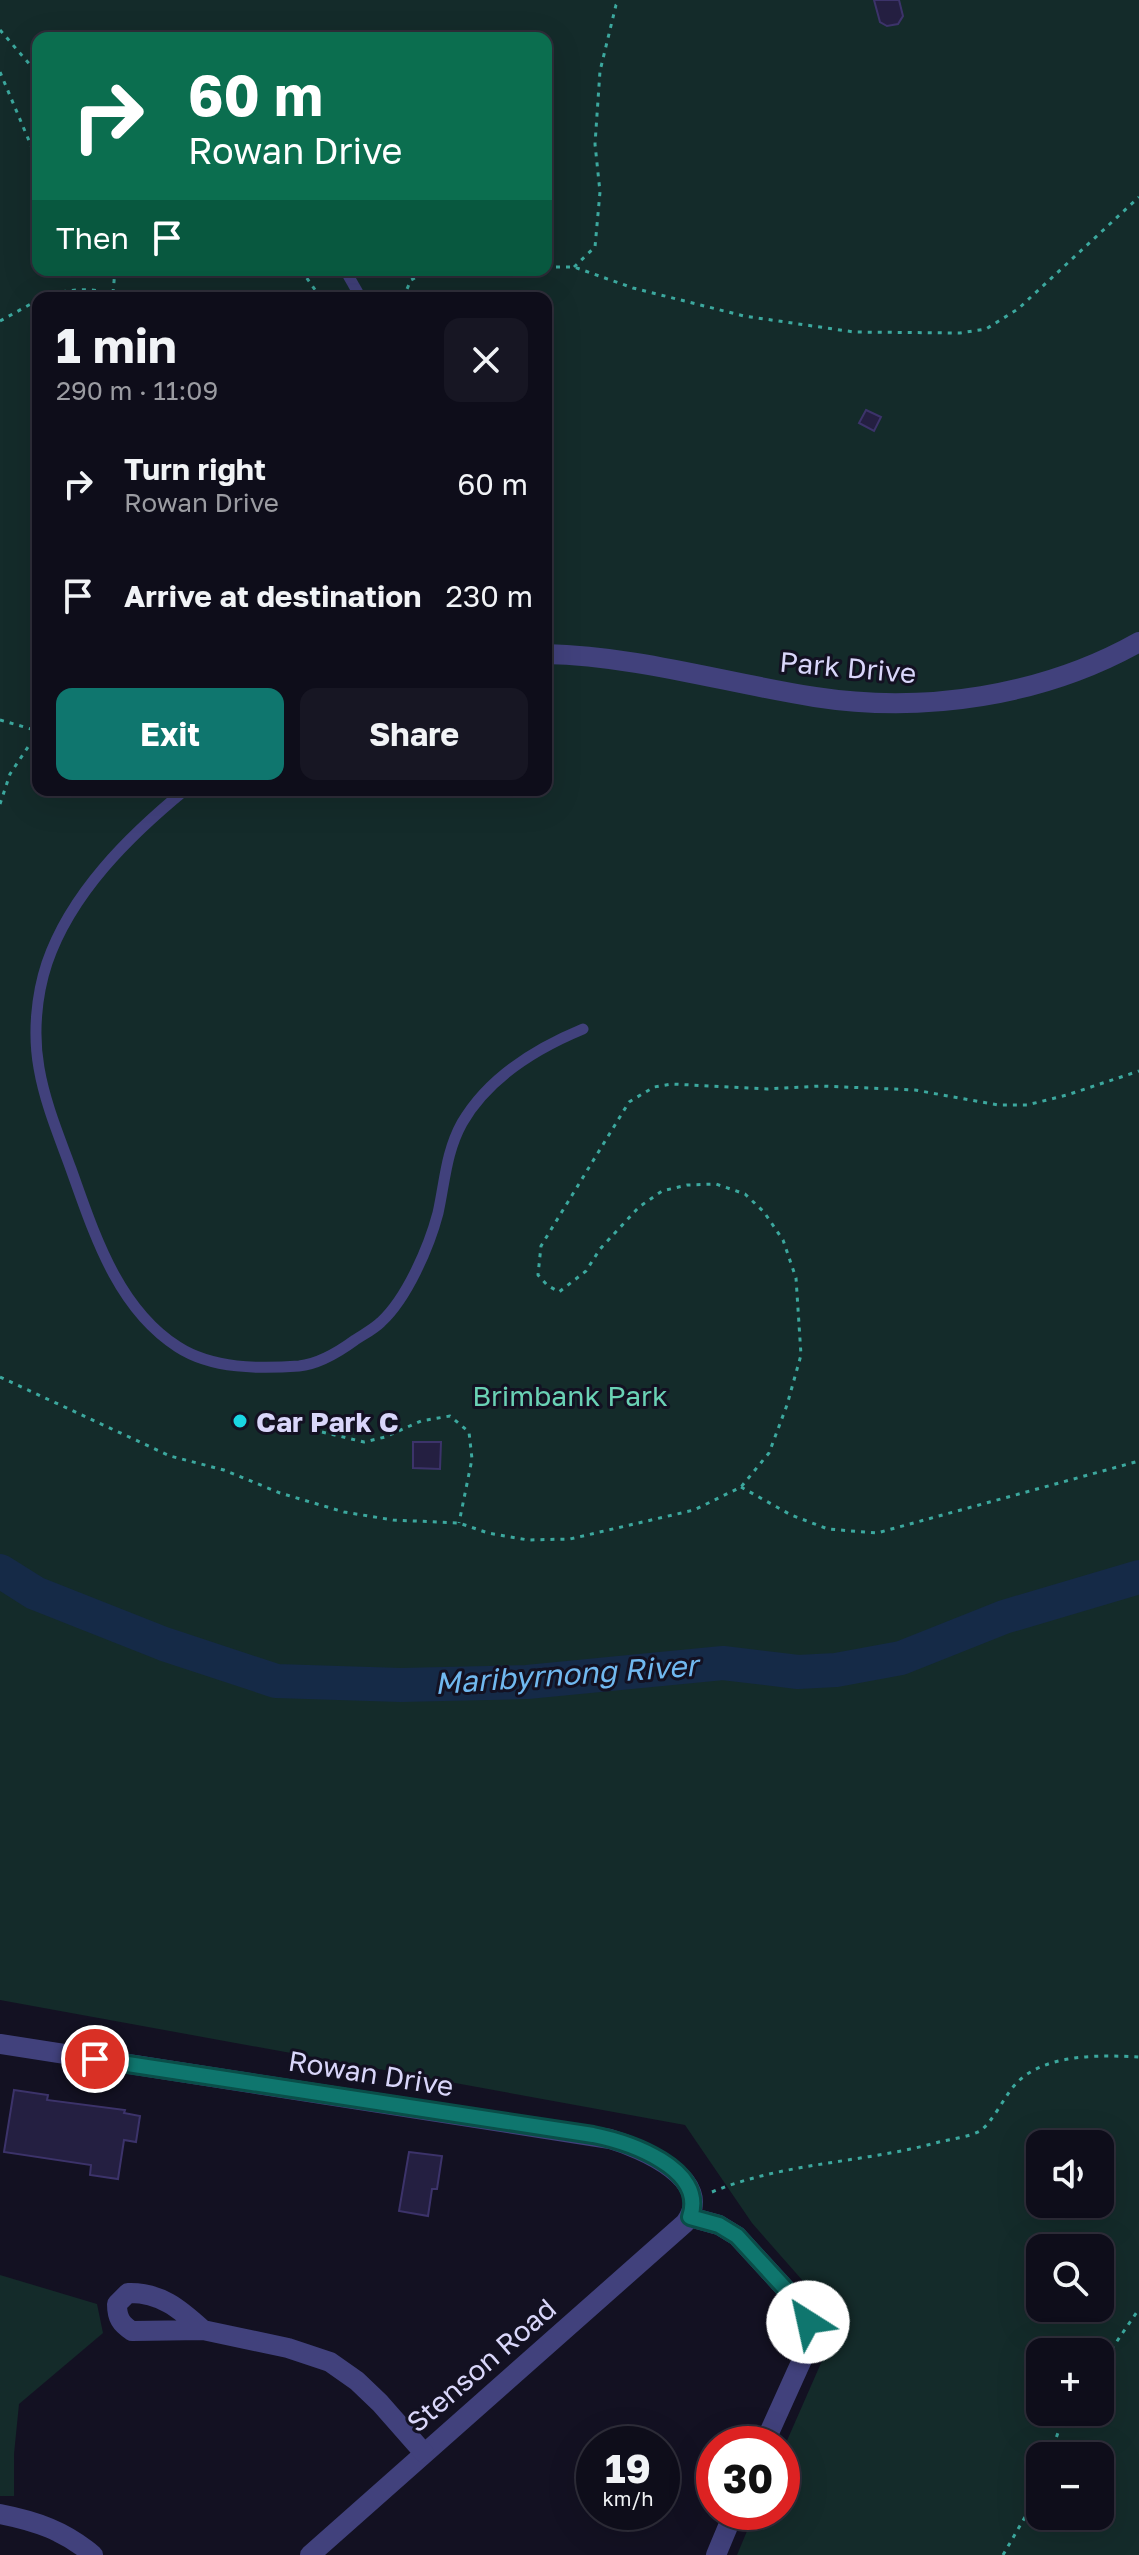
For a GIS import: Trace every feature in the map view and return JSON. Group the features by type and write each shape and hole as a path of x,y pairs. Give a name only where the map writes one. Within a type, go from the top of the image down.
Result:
{"street":[{"name":"Park Drive","path":"552,655 643,665 817,698 908,702 970,698 1018,688 1070,673 1139,642"},
{"name":"Rowan Drive","path":"0,2044 610,2139 640,2149 665,2163 681,2179 691,2209"},
{"path":"691,2209 737,2236 802,2307 808,2322 806,2351 772,2426"},
{"name":"Stenson Road","path":"310,2555 691,2209"},
{"path":"203,2330 288,2348 330,2362 357,2381 380,2403 424,2453"},
{"path":"0,2514 44,2525 67,2535 93,2555"},
{"path":"716,2555 726,2530"}],"lane":[{"path":"179,796 108,864 68,918 46,965 36,1037 38,1067 47,1104 89,1222 124,1293 164,1336 179,1347 199,1358 223,1363 265,1367 304,1366 351,1343 382,1322 425,1253 438,1212 445,1164 463,1122 508,1072 535,1052 583,1029"}],"path":[{"path":"574,267 595,247 600,193 595,144 600,71 616,5 620,0"},
{"path":"0,30 32,67"},
{"path":"0,72 32,148"},
{"path":"552,267 574,267 633,288 744,316 854,332 960,333 986,329 1018,309 1139,197"},
{"path":"406,292 411,280 419,276"},
{"path":"66,292 91,289 108,292"},
{"path":"0,321 32,304"},
{"path":"0,720 32,730"},
{"path":"0,804 10,774 32,741"},
{"path":"0,1377 170,1456 224,1470 280,1493 356,1514 393,1520 459,1523 488,1533 528,1540 570,1539 694,1510 741,1487 769,1453 801,1355 796,1278 783,1240 764,1212 745,1194 716,1184 687,1185 662,1191 639,1207 600,1249 586,1271 559,1292 547,1285 538,1275 541,1246 629,1102 654,1087 672,1084 767,1089 821,1086 915,1090 998,1105 1027,1105 1139,1071"},
{"path":"322,1432 364,1442 385,1437 421,1421 450,1416 469,1432 472,1459 459,1523"},
{"path":"741,1487 791,1515 828,1529 877,1533 1139,1461"},
{"path":"691,2209 749,2179 824,2163 917,2149 980,2131 1016,2083 1047,2064 1093,2054 1139,2057"},
{"path":"1114,2346 1139,2309"},
{"path":"1003,2555 1026,2515"}],"green space":[{"name":"Brimbank Park","path":"0,0 1139,0 1139,2555 737,2555 747,2530 800,2530 800,2426 793,2426 839,2322 752,2223 685,2125 0,2000"},
{"path":"0,2275 97,2304 103,2333 19,2404 14,2496 0,2496"}],"building":[{"path":"874,0 899,0 903,16 898,24 887,26 880,22"},
{"path":"866,410 881,417 874,431 859,423"},
{"path":"413,1442 441,1442 440,1469 413,1468"},
{"path":"14,2090 48,2095 47,2100 125,2110 124,2113 140,2116 136,2142 124,2140 118,2179 90,2175 91,2165 4,2152"},
{"path":"409,2152 442,2156 437,2189 432,2189 428,2216 399,2211"}],"waterway":[{"name":"Maribyrnong River","path":"0,1571 35,1593 164,1644 276,1681 401,1685 527,1682 723,1663 798,1672 836,1670 901,1658 1004,1617 1139,1577"}],"place":[{"name":"Car Park C","path":"240,1421"}],"route":[{"path":"95,2059 593,2135 625,2143 652,2155 674,2170 691,2195 693,2205 690,2217 719,2225 737,2236 802,2307 808,2322"}]}
